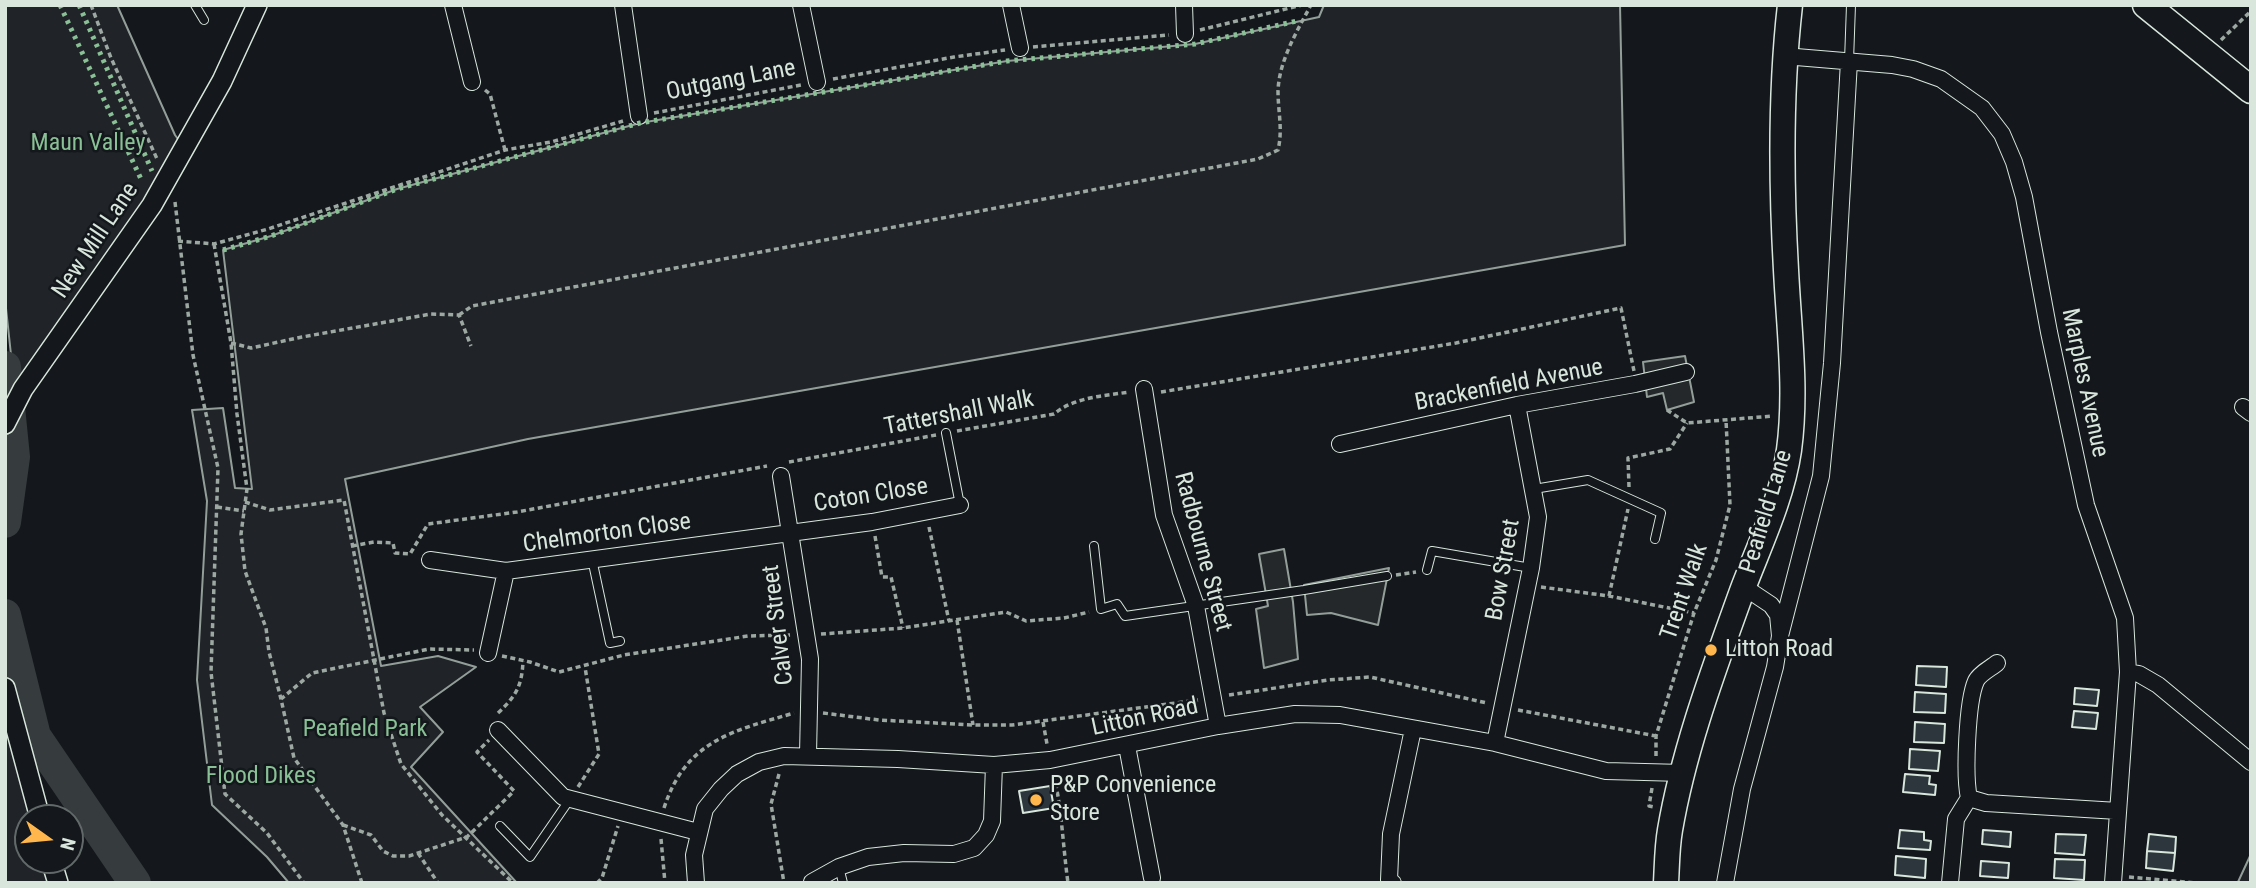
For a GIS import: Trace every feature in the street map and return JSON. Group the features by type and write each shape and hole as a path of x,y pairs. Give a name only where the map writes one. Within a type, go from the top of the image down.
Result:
{"highway":[{"path":"2146,5 2251,89"}],"main road":[{"name":"Peafield Lane","path":"1666,883 1670,831 1704,694 1782,484 1789,453 1793,415 1782,162 1784,56 1790,5"}],"street":[{"name":"New Mill Lane","path":"5,424 23,389 152,205 222,81 257,5"},
{"path":"453,5 472,82"},
{"path":"623,5 639,116"},
{"path":"801,5 817,82"},
{"path":"1011,5 1020,48"},
{"path":"1184,5 1185,34"},
{"name":"Marples Avenue","path":"1784,56 1913,69 1941,79 1982,108 2001,134 2010,153 2024,197 2049,332 2086,505 2124,618 2127,673 2113,879"},
{"path":"1725,883 1742,789 1775,667 1780,636 1821,476 1832,363 1849,61"},
{"name":"Brackenfield Avenue","path":"1340,444 1517,405 1686,372"},
{"name":"Radbourne Street","path":"1144,392 1164,515 1196,606 1218,726"},
{"name":"Bow Street","path":"1495,743 1529,577 1538,517 1517,405"},
{"name":"Calver Street","path":"780,470 810,659 808,755"},
{"name":"Coton Close","path":"790,531 872,522 960,505"},
{"name":"Chelmorton Close","path":"430,561 506,571 790,531"},
{"path":"488,653 506,571"},
{"path":"1744,587 1764,599 1778,615 1780,636"},
{"path":"1950,883 1956,819 1969,798 1966,784 1971,698 1977,678 1997,663"},
{"path":"2127,673 2139,674 2158,685 2251,762"},
{"path":"5,688 36,804"},
{"name":"Litton Road","path":"696,883 694,855 705,809 737,774 758,762 784,756 994,765 1050,760 1218,726 1295,714 1329,715 1495,743 1606,771 1683,773"},
{"path":"495,724 563,797 698,832"},
{"path":"1386,882 1391,834 1413,729"},
{"path":"1127,746 1152,878"},
{"path":"812,882 841,875 868,857 904,853 954,854 974,848 986,835 992,821 994,765"},
{"path":"1969,798 1986,803 2118,810"}],"lane":[{"path":"195,5 204,20"},
{"path":"1849,61 1852,5"},
{"path":"946,433 960,505"},
{"path":"1534,489 1588,480 1661,513 1655,539"},
{"path":"1094,546 1101,608 1117,604 1125,616 1387,576"},
{"path":"1427,570 1432,551 1529,577"},
{"path":"592,559 610,643 620,642"},
{"path":"500,826 530,857 570,799"}],"path":[{"path":"91,5 111,58 163,169"},
{"name":"Outgang Lane","path":"178,241 215,244 505,150 551,142 639,116 954,57 1020,48 1185,34 1302,5"},
{"path":"231,343 251,348 418,316 447,313 459,315 472,306 1258,159 1278,150 1282,135 1278,92 1280,72 1311,5"},
{"path":"2207,54 2250,8"},
{"path":"472,82 490,94 505,150"},
{"path":"174,197 193,355 218,467 211,672 225,794 267,833 304,883"},
{"path":"215,244 231,343 247,489 241,534 245,571 266,628 269,652 294,758 343,825 362,883"},
{"name":"Tattershall Walk","path":"352,546 374,542 393,543 395,553 410,554 428,524 780,470 946,433 1054,414 1062,407 1082,400 1456,343 1621,308 1635,384"},
{"path":"459,315 471,346"},
{"path":"1667,410 1688,422 1793,415"},
{"name":"Trent Walk","path":"1657,771 1656,736 1694,613 1716,560 1730,505 1726,420"},
{"path":"1609,596 1630,500 1628,458 1670,449 1688,422"},
{"path":"246,502 270,510 344,500 384,713 401,764 442,815 513,883"},
{"path":"216,507 244,511"},
{"path":"926,510 949,621"},
{"path":"872,522 882,577 891,577 903,628"},
{"path":"1387,576 1427,570"},
{"path":"1529,577 1694,613"},
{"path":"281,699 313,673 429,649 472,649 559,672 585,667 624,654 748,636 903,628 1006,612 1026,621 1064,618 1101,608"},
{"path":"957,620 973,725"},
{"path":"343,825 370,835 383,851 393,856 409,856 467,837 514,791 477,752 523,680 523,661"},
{"path":"570,799 599,754 585,667"},
{"path":"665,883 660,823 670,790 687,762 718,739 797,712 973,725 1043,722 1328,680 1370,677 1656,736"},
{"path":"1043,722 1061,808 1068,883"},
{"path":"784,756 771,804 784,883"},
{"path":"597,883 602,877 622,813"},
{"path":"418,853 438,883"},
{"path":"2113,879 2197,883"}],"green space":[{"name":"Maun Valley","path":"5,5 117,5 175,135 183,146 15,392 5,299"},
{"path":"1324,5 1620,5 1625,245 528,439 345,479 381,666 438,656 476,667 420,707 443,732 411,767 517,883 289,883 267,857 212,805 197,680 207,501 192,410 223,408 235,488 252,489 223,250 271,236 397,189 640,123 1007,61 1195,44 1319,17"},
{"path":"5,717 29,804 14,804 14,874 49,874 51,883 5,883"},
{"path":"2251,854 2251,883 2238,883 2238,882"}],"shaded area":[{"path":"1685,356 1694,402 1667,410 1663,393 1647,397 1643,362"},
{"path":"1284,549 1293,602 1298,659 1264,668 1256,609 1268,606 1259,554"},
{"path":"1389,568 1378,625 1331,613 1307,615 1304,585"}],"building":[{"path":"1917,666 1947,667 1946,687 1916,685"},
{"path":"2075,688 2099,690 2097,706 2074,704"},
{"path":"1915,692 1946,694 1945,713 1914,712"},
{"path":"2074,711 2098,713 2096,729 2072,727"},
{"path":"1915,722 1945,724 1944,743 1914,742"},
{"path":"1910,749 1940,751 1938,771 1909,769"},
{"path":"1905,774 1930,776 1929,784 1936,785 1935,795 1903,792"},
{"name":"P&P Convenience Store","path":"1050,786 1054,808 1023,813 1019,791"},
{"path":"1900,830 1924,832 1924,840 1931,841 1930,850 1898,848"},
{"path":"1983,830 2011,832 2010,847 1982,844"},
{"path":"2056,834 2086,835 2084,855 2055,853"},
{"path":"2149,834 2176,837 2175,853 2147,851"},
{"path":"2147,851 2175,853 2173,871 2146,868"},
{"path":"1896,856 1926,859 1925,878 1895,875"},
{"path":"2055,859 2085,860 2084,880 2054,878"},
{"path":"1981,861 2009,863 2008,878 1980,876"}],"waterway":[{"path":"5,367 14,457 5,522"},
{"path":"5,615 35,736 135,883"}],"hedge":[{"path":"60,5 141,179"},
{"path":"79,5 152,171"},
{"path":"223,250 271,236 397,189 640,123 1007,61 1195,44 1297,21"}],"place":[{"name":"Litton Road","path":"1711,650"},
{"name":"P&P Convenience Store","path":"1036,800"}],"park label":[{"name":"Peafield Park","path":"365,730"},
{"name":"Flood Dikes","path":"261,777"}]}
